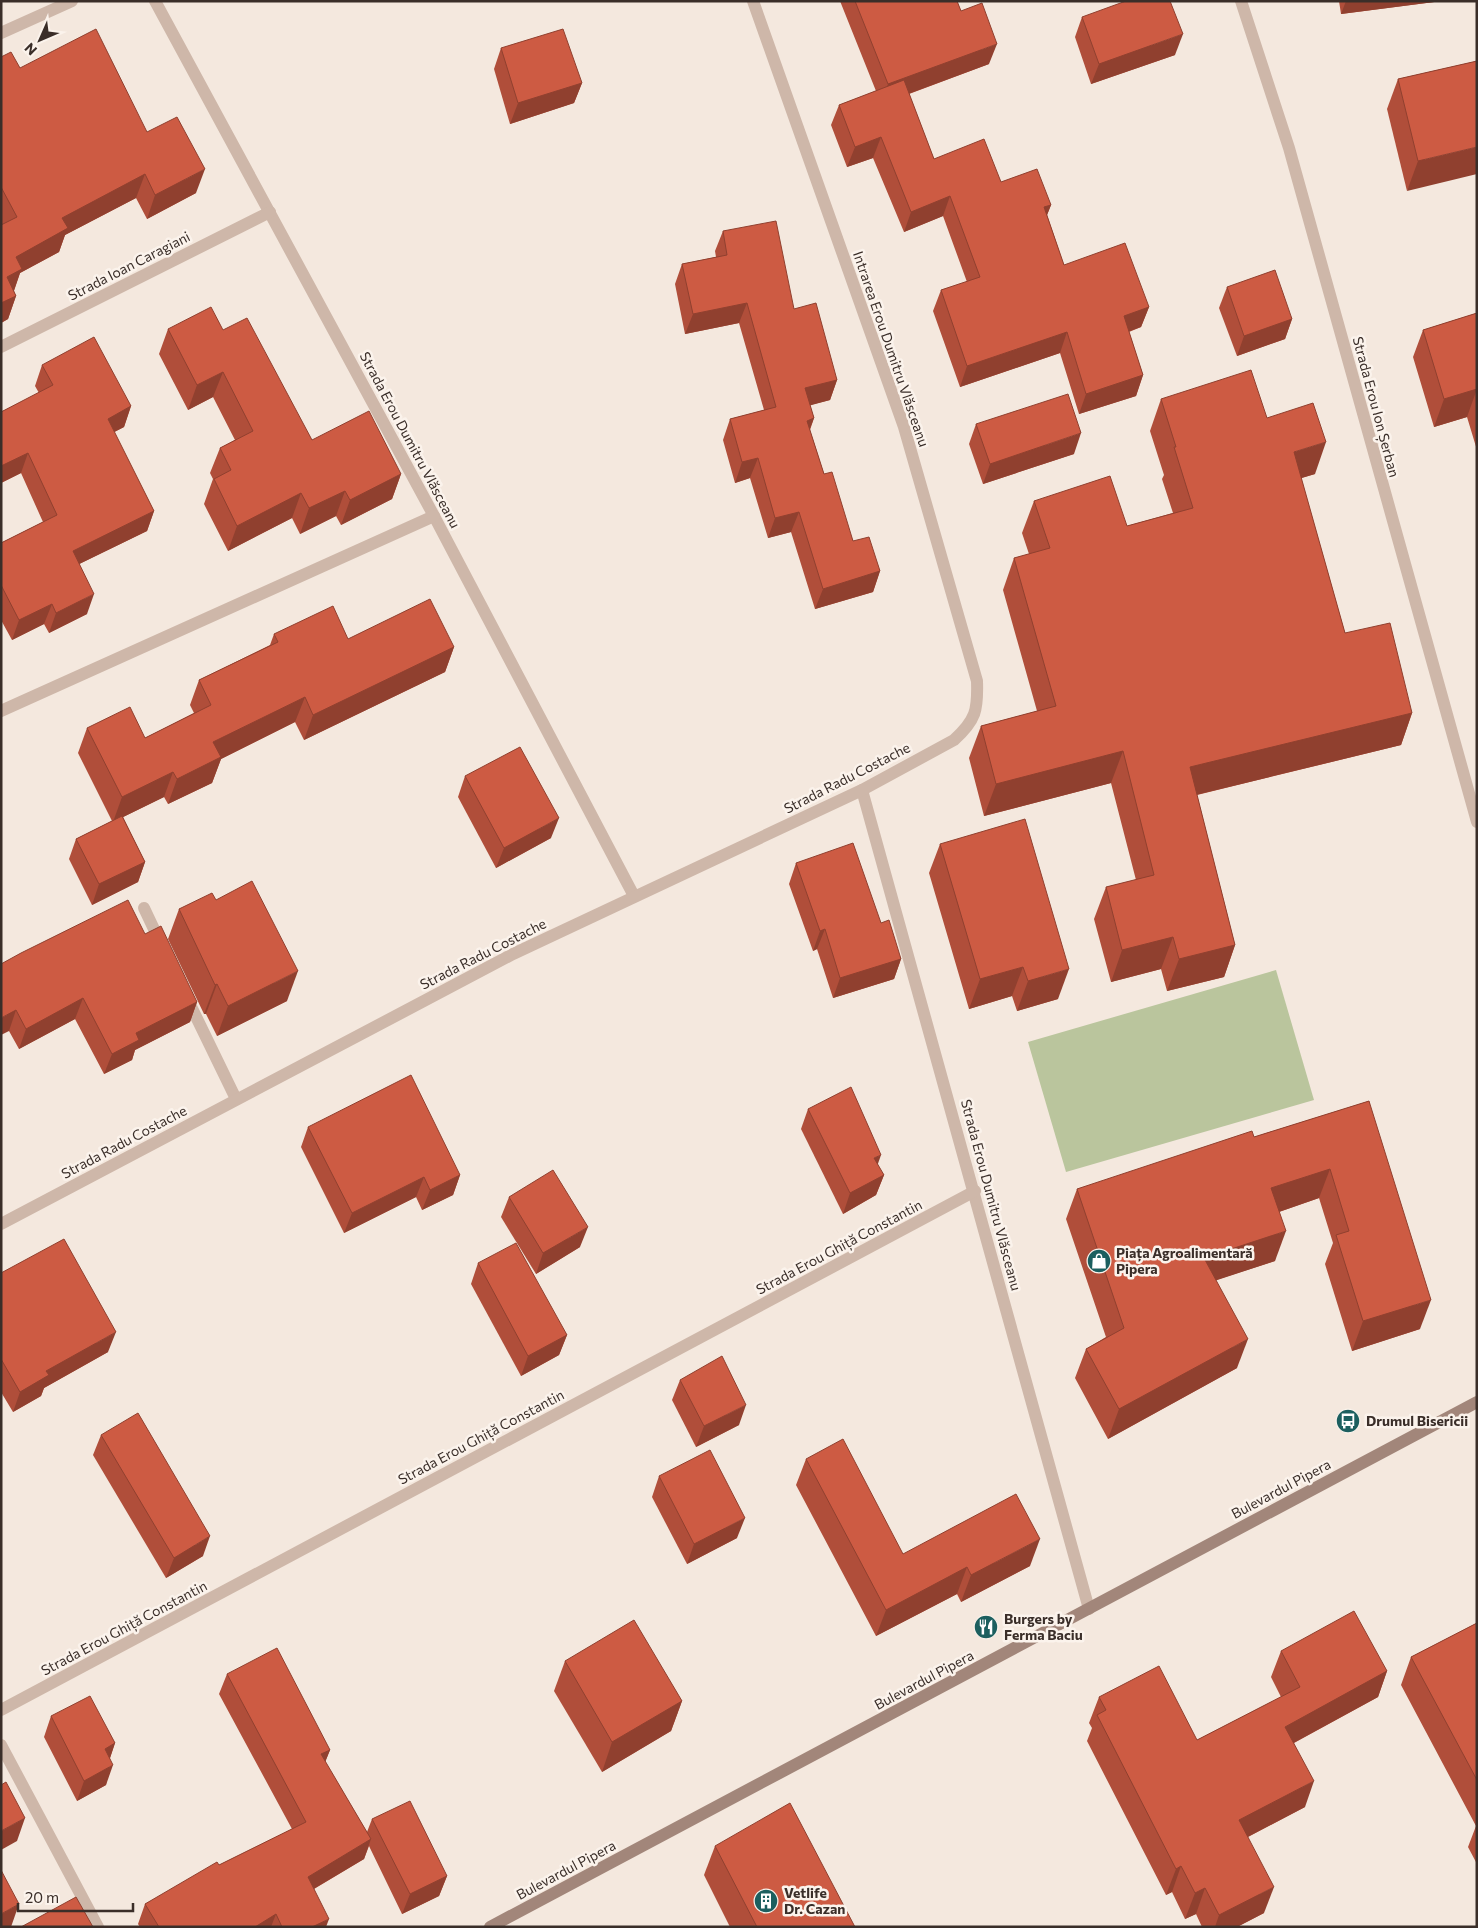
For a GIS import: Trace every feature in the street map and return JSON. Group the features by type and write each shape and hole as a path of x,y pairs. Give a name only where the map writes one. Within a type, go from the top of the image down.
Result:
{"main road":[{"name":"Bulevardul Pipera","path":"490,1927 1477,1402"}],"street":[{"path":"1,33 72,1"},
{"name":"Strada Erou Dumitru Vlăsceanu","path":"155,1 434,516 634,896"},
{"name":"Intrarea Erou Dumitru Vlăsceanu","path":"753,1 904,426 977,681 976,714"},
{"name":"Strada Erou Ion Șerban","path":"1241,1 1289,148 1477,822"},
{"name":"Strada Ioan Caragiani","path":"1,347 270,212"},
{"path":"1,711 434,516"},
{"name":"Strada Radu Costache","path":"1,1224 513,954 862,790 954,740 967,728 976,714"},
{"name":"Strada Erou Dumitru Vlăsceanu","path":"862,790 975,1191 1089,1609"},
{"path":"144,908 169,960"},
{"path":"182,986 236,1099"},
{"name":"Strada Erou Ghiță Constantin","path":"1,1710 975,1191"},
{"path":"1,1745 98,1927"}],"green space":[{"path":"1276,970 1314,1100 1066,1172 1028,1042"}],"building":[{"path":"855,1 957,1 961,11 982,3 997,44 888,84"},
{"path":"1126,1 1170,1 1183,34 1099,64 1082,17"},
{"path":"96,29 147,132 177,117 205,169 155,195 145,174 62,218 68,228 16,257 22,269 7,277 16,296 1,303 1,225 17,217 1,187 1,57 11,52 20,68"},
{"path":"563,29 582,83 518,103 501,48"},
{"path":"1477,61 1477,147 1418,161 1398,79"},
{"path":"904,80 934,159 984,139 1001,182 1037,169 1051,205 1044,207 1064,265 1125,243 1149,307 1124,316 1143,375 1086,394 1067,332 967,366 941,290 980,277 950,196 911,212 881,137 855,147 839,105"},
{"path":"776,221 794,309 816,303 837,380 805,388 814,418 807,421 824,474 832,472 853,541 869,537 880,571 823,589 799,512 775,518 758,458 742,462 730,419 776,407 747,303 693,314 682,264 727,255 723,231"},
{"path":"1275,270 1292,319 1244,336 1227,287"},
{"path":"211,307 223,330 247,318 312,440 369,411 401,474 350,500 345,491 309,508 301,493 237,526 214,479 231,470 220,448 253,431 223,372 197,385 168,329"},
{"path":"1477,313 1477,389 1444,399 1423,330"},
{"path":"94,337 131,406 108,419 154,511 73,551 94,594 56,613 52,604 19,620 1,585 1,543 57,515 28,453 1,466 1,412 53,385 42,365"},
{"path":"1251,370 1267,418 1313,403 1326,442 1294,452 1345,633 1390,623 1412,713 1190,767 1235,945 1179,959 1173,937 1122,950 1106,887 1154,875 1123,751 996,784 981,726 1056,706 1014,558 1050,548 1034,501 1110,476 1127,526 1193,508 1161,399"},
{"path":"1068,394 1081,433 990,464 976,424"},
{"path":"430,599 454,647 313,715 305,697 213,742 221,757 177,779 173,772 122,797 87,728 130,707 145,738 211,705 199,680 278,642 274,634 333,606 348,639"},
{"path":"520,747 559,818 504,848 465,776"},
{"path":"122,816 145,862 99,884 76,839"},
{"path":"1025,819 1069,969 1028,981 1023,967 980,979 940,844"},
{"path":"853,843 881,923 889,920 901,959 840,978 825,929 820,931 796,863"},
{"path":"252,881 298,971 228,1006 217,984 215,985 179,909 212,893 216,900"},
{"path":"128,900 145,934 161,926 197,1002 136,1033 139,1040 112,1054 83,998 26,1029 16,1010 1,1018 1,964"},
{"path":"411,1075 460,1175 430,1190 424,1177 352,1213 308,1127"},
{"path":"851,1087 881,1155 874,1158 884,1175 850,1193 808,1109"},
{"path":"1369,1101 1431,1300 1363,1321 1336,1235 1349,1231 1330,1169 1271,1188 1286,1231 1204,1258 1248,1339 1119,1409 1086,1349 1124,1328 1077,1189 1252,1131 1254,1137"},
{"path":"553,1170 588,1227 543,1253 509,1197"},
{"path":"64,1239 116,1332 46,1371 49,1375 20,1392 1,1359 1,1273"},
{"path":"516,1243 567,1335 528,1356 478,1263"},
{"path":"722,1356 746,1405 704,1426 680,1380"},
{"path":"138,1413 210,1536 174,1558 101,1435"},
{"path":"843,1439 903,1554 1016,1494 1040,1539 971,1575 967,1567 886,1610 806,1459"},
{"path":"710,1450 745,1518 694,1544 659,1476"},
{"path":"1354,1611 1387,1671 1285,1727 1314,1781 1239,1820 1274,1887 1219,1915 1205,1888 1195,1893 1181,1866 1176,1869 1097,1715 1106,1710 1099,1697 1159,1666 1197,1740 1300,1687 1281,1651"},
{"path":"634,1620 682,1701 612,1742 565,1661"},
{"path":"1477,1623 1477,1780 1411,1657"},
{"path":"277,1648 330,1750 321,1754 371,1839 308,1877 329,1919 312,1927 282,1927 276,1914 255,1927 159,1927 145,1904 217,1862 219,1865 306,1822 227,1674"},
{"path":"90,1696 115,1743 105,1749 113,1765 84,1781 51,1716"},
{"path":"6,1782 25,1818 1,1831 1,1785"},
{"path":"410,1801 447,1876 410,1894 372,1819"},
{"path":"790,1803 855,1927 757,1927 715,1846"},
{"path":"1,1870 19,1904 1,1914"},
{"path":"76,1897 93,1927 21,1927"}],"place":[{"name":"Piața Agroalimentară Pipera","path":"1099,1261"},
{"name":"Drumul Bisericii","path":"1348,1421"},
{"name":"Burgers by Ferma Baciu","path":"986,1627"},
{"name":"Vetlife Dr. Cazan","path":"766,1901"}]}
